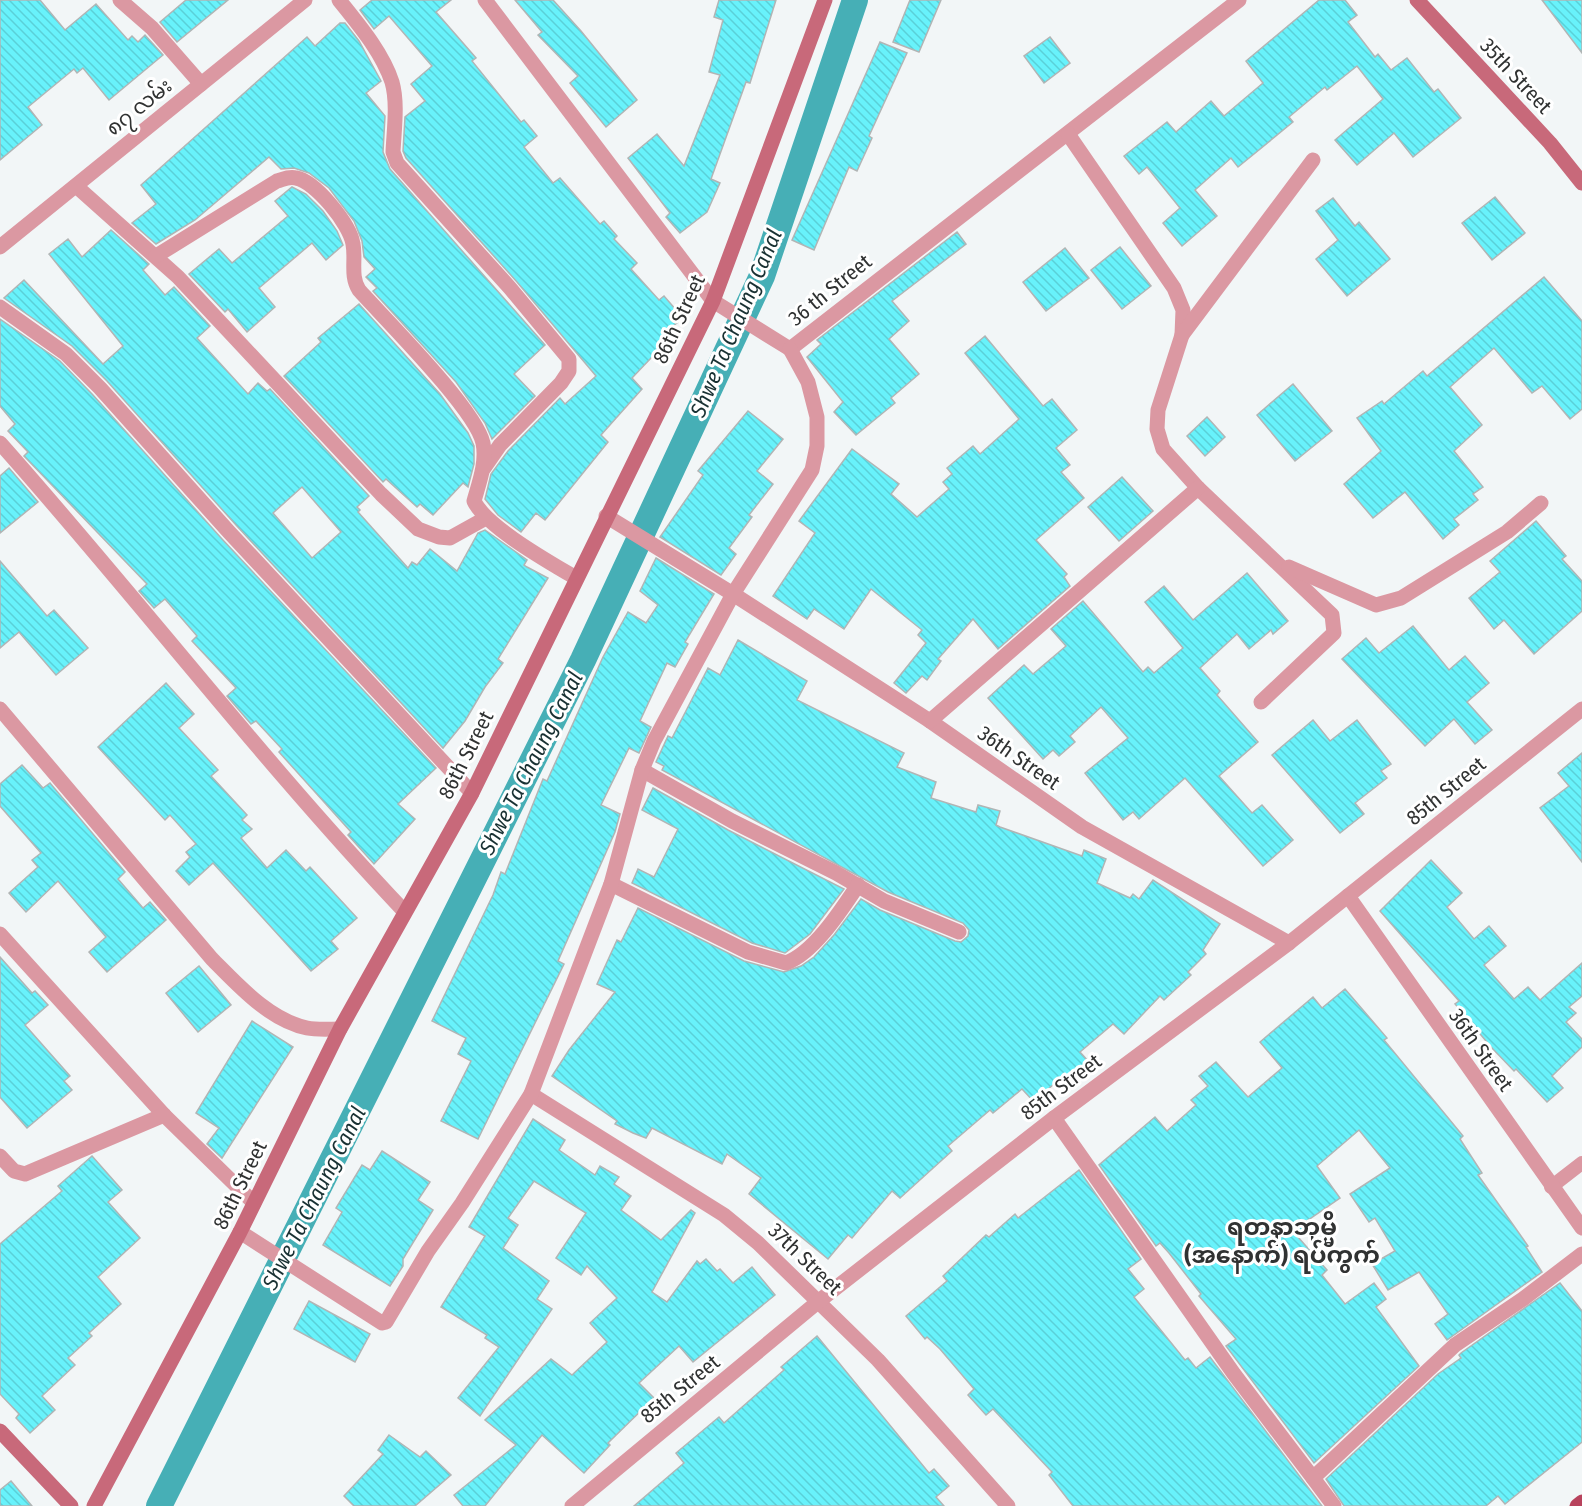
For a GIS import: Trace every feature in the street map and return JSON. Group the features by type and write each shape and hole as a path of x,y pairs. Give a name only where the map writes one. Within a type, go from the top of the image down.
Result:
{"main road":[{"name":"86th Street","path":"94,1506 240,1232 340,1029 472,793 713,301 825,0"},
{"name":"35th Street","path":"1417,0 1550,143 1582,183"},
{"path":"0,1431 71,1506"},
{"path":"1577,1506 1582,1502"}],"street":[{"path":"120,0 152,28 201,84"},
{"name":"၈၇ လမ်း","path":"0,248 305,0"},
{"path":"339,0 378,54 392,84 393,152 397,162 510,288 569,359 569,371 561,383 500,445 483,469"},
{"name":"36 th Street","path":"485,0 713,301 790,348 1239,0"},
{"path":"1068,134 1174,288 1183,310 1182,335 1158,410 1158,429 1163,449 1198,488 1332,615 1334,633 1261,702"},
{"path":"1182,335 1313,160"},
{"path":"156,256 277,181 287,177 307,182 316,189 350,233 353,243 354,280 359,290 456,399 483,440 485,456 474,501 486,518 576,578"},
{"path":"75,186 156,256 418,530 450,538 486,518"},
{"path":"0,307 66,354 100,388 229,532 472,793"},
{"path":"240,1232 382,1323 387,1322 428,1251 531,1094 611,884 642,770 680,689 733,594 812,470 817,446 817,417 808,382 790,348"},
{"path":"0,442 236,720 404,911"},
{"path":"930,721 1198,488"},
{"path":"1240,529 1278,562 1376,605 1401,598 1507,532 1541,503"},
{"name":"36th Street","path":"606,516 733,594 930,721 1082,827 1289,943"},
{"path":"0,709 212,960 234,981 269,1010 288,1020 306,1028 340,1029"},
{"name":"85th Street","path":"572,1506 819,1301 1054,1118 1289,943 1582,709"},
{"path":"642,770 732,821 858,885 884,901 959,932"},
{"path":"611,884 748,952 786,963 800,956 819,936 858,885"},
{"name":"36th Street","path":"1348,896 1582,1228"},
{"path":"0,934 164,1115 254,1203"},
{"name":"37th Street","path":"531,1094 724,1215 758,1243 819,1301 933,1418 1008,1506"},
{"path":"0,1156 14,1171 25,1174 164,1115"},
{"path":"1054,1118 1234,1374 1334,1506"},
{"path":"1313,1478 1455,1345 1523,1299 1582,1254"}],"lane":[{"path":"1551,1187 1582,1163"}],"building":[{"path":"0,0 40,0 65,30 96,4 128,40 132,36 138,42 145,35 163,55 109,100 83,68 77,73 74,69 28,107 42,125 0,160"},
{"path":"186,0 228,0 177,42 160,22"},
{"path":"372,0 451,0 436,12 476,58 472,61 521,122 524,120 537,136 524,147 553,183 560,178 600,224 604,221 617,236 614,239 637,263 631,269 659,300 664,296 683,318 666,332 671,337 632,378 642,389 601,435 608,442 545,520 536,513 521,532 498,515 485,499 491,474 508,451 560,398 565,404 596,376 517,282 406,158 403,151 405,117 425,101 411,84 432,66 389,16 374,29 360,10"},
{"path":"515,0 553,0 637,100 606,127 570,83 578,76 538,35 542,32"},
{"path":"719,0 776,0 750,83 746,82 711,179 720,183 707,212 680,233 666,217 670,213 628,158 657,134 684,166 720,75 709,72 723,20 714,17"},
{"path":"910,0 941,0 919,52 893,42"},
{"path":"1319,0 1345,0 1357,15 1348,22 1375,57 1378,54 1391,70 1407,58 1434,92 1438,89 1461,118 1413,157 1394,133 1357,165 1335,140 1383,99 1357,66 1327,90 1325,87 1289,117 1293,122 1238,167 1231,158 1195,190 1217,216 1182,246 1163,223 1180,208 1147,167 1139,174 1124,156 1167,122 1176,132 1211,101 1224,116 1263,83 1246,61"},
{"path":"1542,0 1582,0 1582,53"},
{"path":"340,23 345,23 359,41 381,81 366,93 385,116 383,152 390,169 545,345 514,374 535,396 492,439 485,423 456,382 373,291 377,288 366,277 375,269 364,257 362,241 354,221 329,188 309,173 294,168 281,169 269,157 195,220 156,244 132,223 156,204 141,185 307,37 315,46"},
{"path":"1050,37 1070,63 1044,83 1024,56"},
{"path":"880,42 907,53 869,136 872,138 857,171 849,167 814,250 792,240"},
{"path":"292,187 306,194 323,211 337,231 343,245 326,260 312,243 259,288 275,307 247,332 228,309 225,312 189,274 219,249 232,263 288,216 275,201"},
{"path":"1495,197 1525,233 1492,260 1462,223"},
{"path":"1333,198 1355,226 1359,222 1390,259 1347,296 1316,259 1338,240 1316,211"},
{"path":"111,230 149,264 143,270 165,295 174,287 210,326 197,338 248,394 258,383 267,391 270,389 369,496 357,507 360,510 358,512 408,568 412,562 417,565 430,549 457,571 478,533 485,530 527,560 524,565 548,578 498,659 503,663 485,687 465,721 443,748 236,525 107,381 72,346 4,298 24,280 103,364 123,346 49,254 68,239 82,257","holes":["302,487 341,532 312,558 273,513"]},
{"path":"957,232 966,244 892,301 909,321 889,339 919,374 891,398 895,403 856,435 834,412 843,402 807,357 821,344 817,340"},
{"path":"1120,247 1151,286 1122,309 1091,270"},
{"path":"1065,248 1089,278 1046,311 1023,282"},
{"path":"1544,277 1582,321 1582,409 1570,419 1542,386 1532,393 1494,348 1450,387 1482,425 1454,451 1483,487 1473,494 1478,500 1454,519 1459,525 1443,539 1405,492 1373,518 1344,484 1381,451 1357,418 1382,401 1384,404 1423,371 1427,376"},
{"path":"359,304 440,394 468,433 474,446 474,464 468,487 463,483 433,515 420,504 417,507 386,479 383,482 284,376 321,342 318,338"},
{"path":"0,319 60,361 436,768 398,804 415,819 374,864 348,835 351,832 279,752 282,749 256,721 251,724 227,696 236,688 192,641 197,636 165,599 154,608 139,591 147,584 24,456 28,452 8,431 15,424 0,406"},
{"path":"985,336 1043,406 1052,399 1077,430 1056,448 1070,465 1061,472 1084,498 1036,540 1067,574 1064,577 1070,586 998,649 973,619 938,659 941,661 927,680 922,676 906,693 894,683 926,643 918,635 922,630 871,589 844,629 814,609 807,619 773,596 815,533 799,521 852,449 899,484 891,494 917,517 949,489 943,482 952,474 947,468 973,446 980,454 1019,419 965,353"},
{"path":"1293,384 1332,431 1295,461 1257,415"},
{"path":"748,411 783,439 757,471 773,484 749,515 752,517 729,548 736,554 721,575 660,537 703,475 698,471"},
{"path":"1207,417 1225,437 1205,456 1187,436"},
{"path":"9,468 38,502 0,533 0,476"},
{"path":"1122,477 1153,511 1119,541 1088,507"},
{"path":"1536,521 1566,556 1562,559 1582,581 1582,611 1534,654 1504,620 1494,629 1469,598 1500,572 1490,561"},
{"path":"656,558 714,594 685,642 688,644 675,667 667,663 640,721 651,727 639,753 629,748 601,805 620,814 615,832 558,961 564,964 478,1139 441,1121 471,1061 458,1054 466,1038 432,1021 493,895 501,872 505,874 543,779 547,781 603,657 628,612 646,623 658,605 640,591"},
{"path":"0,561 47,616 54,610 88,648 56,675 19,632 0,648"},
{"path":"1247,573 1288,621 1273,634 1271,630 1249,649 1237,634 1200,668 1220,691 1217,695 1258,742 1219,776 1252,813 1262,805 1293,840 1263,866 1185,778 1139,819 1133,812 1123,820 1085,773 1128,738 1101,707 1070,736 1075,742 1059,756 1053,750 1043,759 988,698 1024,665 1033,674 1066,646 1051,629 1083,601 1143,672 1148,667 1154,673 1183,648 1145,602 1164,586 1193,620"},
{"path":"1413,626 1449,670 1465,656 1489,683 1467,702 1492,730 1475,744 1454,719 1425,746 1342,659 1366,638 1379,653"},
{"path":"738,640 807,681 797,700 904,753 897,767 936,782 931,798 976,812 978,805 1000,811 996,825 1000,827 1082,856 1084,850 1106,859 1097,883 1130,898 1133,894 1139,899 1153,880 1220,924 1203,950 1206,954 1188,972 1191,975 1164,1000 1160,996 1124,1034 1113,1024 1080,1052 1089,1062 1069,1079 1065,1074 1034,1102 1022,1089 993,1113 990,1110 948,1146 952,1151 900,1198 892,1191 852,1238 848,1235 828,1259 749,1194 761,1178 727,1154 722,1164 652,1128 646,1138 633,1133 615,1124 617,1121 552,1076 569,1050 615,992 597,984 617,940 621,942 638,908 744,961 784,972 801,966 814,957 861,899 880,910 955,941 961,942 968,936 969,930 963,923 888,892 662,770 664,766 656,762 668,736 672,738 708,668 720,675"},
{"path":"166,683 194,714 179,728 218,770 211,776 247,815 242,820 252,829 241,838 267,868 286,850 306,871 310,867 357,918 331,941 338,949 311,971 213,863 189,885 176,871 190,857 186,852 196,844 170,815 165,820 98,747"},
{"path":"1313,720 1330,741 1357,720 1391,764 1381,771 1387,778 1355,803 1364,814 1340,833 1272,755"},
{"path":"1582,753 1582,862 1540,808 1569,786 1558,773"},
{"path":"22,765 43,788 50,783 125,872 118,879 143,908 150,902 166,920 107,972 89,952 106,937 58,881 26,912 9,893 38,867 32,860 41,853 0,806 0,784"},
{"path":"653,788 728,830 844,889 810,934 785,953 752,943 632,883 638,869 654,877 678,829 642,810"},
{"path":"1431,860 1462,893 1447,907 1474,939 1489,926 1506,946 1484,965 1514,999 1528,987 1540,1000 1582,963 1582,996 1569,1007 1576,1013 1566,1022 1582,1039 1582,1047 1552,1076 1563,1088 1547,1102 1516,1069 1514,1071 1491,1047 1455,1004 1459,1001 1380,911"},
{"path":"0,957 32,993 35,991 48,1005 25,1025 70,1076 64,1081 72,1090 27,1128 0,1097"},
{"path":"199,966 231,1005 198,1032 166,993"},
{"path":"1345,989 1387,1038 1384,1040 1463,1136 1460,1139 1482,1173 1478,1175 1528,1246 1526,1247 1542,1272 1447,1340 1435,1324 1448,1314 1419,1272 1388,1290 1372,1264 1395,1251 1375,1218 1369,1222 1350,1194 1390,1168 1359,1130 1317,1166 1340,1198 1304,1223 1308,1229 1298,1237 1327,1270 1322,1275 1345,1304 1374,1283 1386,1299 1376,1307 1419,1366 1314,1463 1226,1346 1236,1339 1199,1296 1201,1294 1169,1253 1160,1243 1156,1246 1099,1165 1155,1117 1167,1131 1196,1105 1191,1100 1208,1086 1199,1076 1216,1062 1248,1097 1282,1068 1260,1042 1313,997 1322,1008"},
{"path":"252,1021 293,1047 222,1158 207,1144 219,1128 196,1113"},
{"path":"533,1119 565,1140 559,1150 595,1175 600,1166 619,1177 614,1184 631,1196 621,1210 661,1240 691,1210 695,1213 652,1292 667,1302 697,1261 700,1264 706,1259 717,1271 720,1269 733,1283 752,1267 775,1295 693,1362 679,1346 639,1383 654,1398 608,1443 610,1445 584,1473 542,1435 485,1506 463,1506 454,1495 516,1445 485,1420 551,1359 572,1375 607,1342 590,1323 617,1298 587,1266 581,1275 556,1258 586,1213 534,1181 508,1218 518,1225 503,1248 549,1281 537,1299 552,1309 480,1416 458,1398 499,1347 485,1338 487,1335 441,1307 485,1236 469,1227"},
{"path":"382,1151 430,1182 418,1200 433,1210 403,1259 403,1266 390,1286 323,1245 342,1212 336,1208 362,1165 370,1170"},
{"path":"92,1156 122,1190 108,1202 140,1238 98,1277 121,1304 89,1333 92,1336 68,1358 75,1365 42,1396 55,1410 30,1433 16,1418 19,1414 0,1394 0,1244 62,1191 58,1186"},
{"path":"1079,1170 1141,1259 1128,1269 1144,1289 1134,1297 1185,1360 1188,1358 1196,1368 1210,1357 1322,1506 1073,1506 1049,1475 1052,1472 993,1409 986,1415 968,1395 974,1389 940,1349 927,1337 925,1339 906,1316 947,1281 943,1276 986,1235 989,1237 1015,1214 1018,1218"},
{"path":"1560,1283 1582,1311 1582,1442 1505,1504 1498,1496 1486,1506 1344,1506 1326,1479 1438,1374 1461,1358 1459,1355 1461,1353"},
{"path":"309,1301 370,1334 355,1362 294,1329"},
{"path":"817,1336 929,1473 934,1469 949,1486 936,1497 944,1506 634,1506 684,1463 676,1453 719,1417 724,1423 784,1370 781,1367"},
{"path":"389,1435 420,1457 426,1451 451,1475 415,1506 354,1506 344,1496 383,1454 378,1450"},
{"path":"11,1481 32,1506 0,1506 0,1490"}],"waterway":[{"name":"Shwe Ta Chaung Canal","path":"159,1506 583,660 762,276 855,0"}],"district":[{"name":"ရတနာဘုမ္မိ (အနောက်) ရပ်ကွက်","path":"1282,1241"}]}
